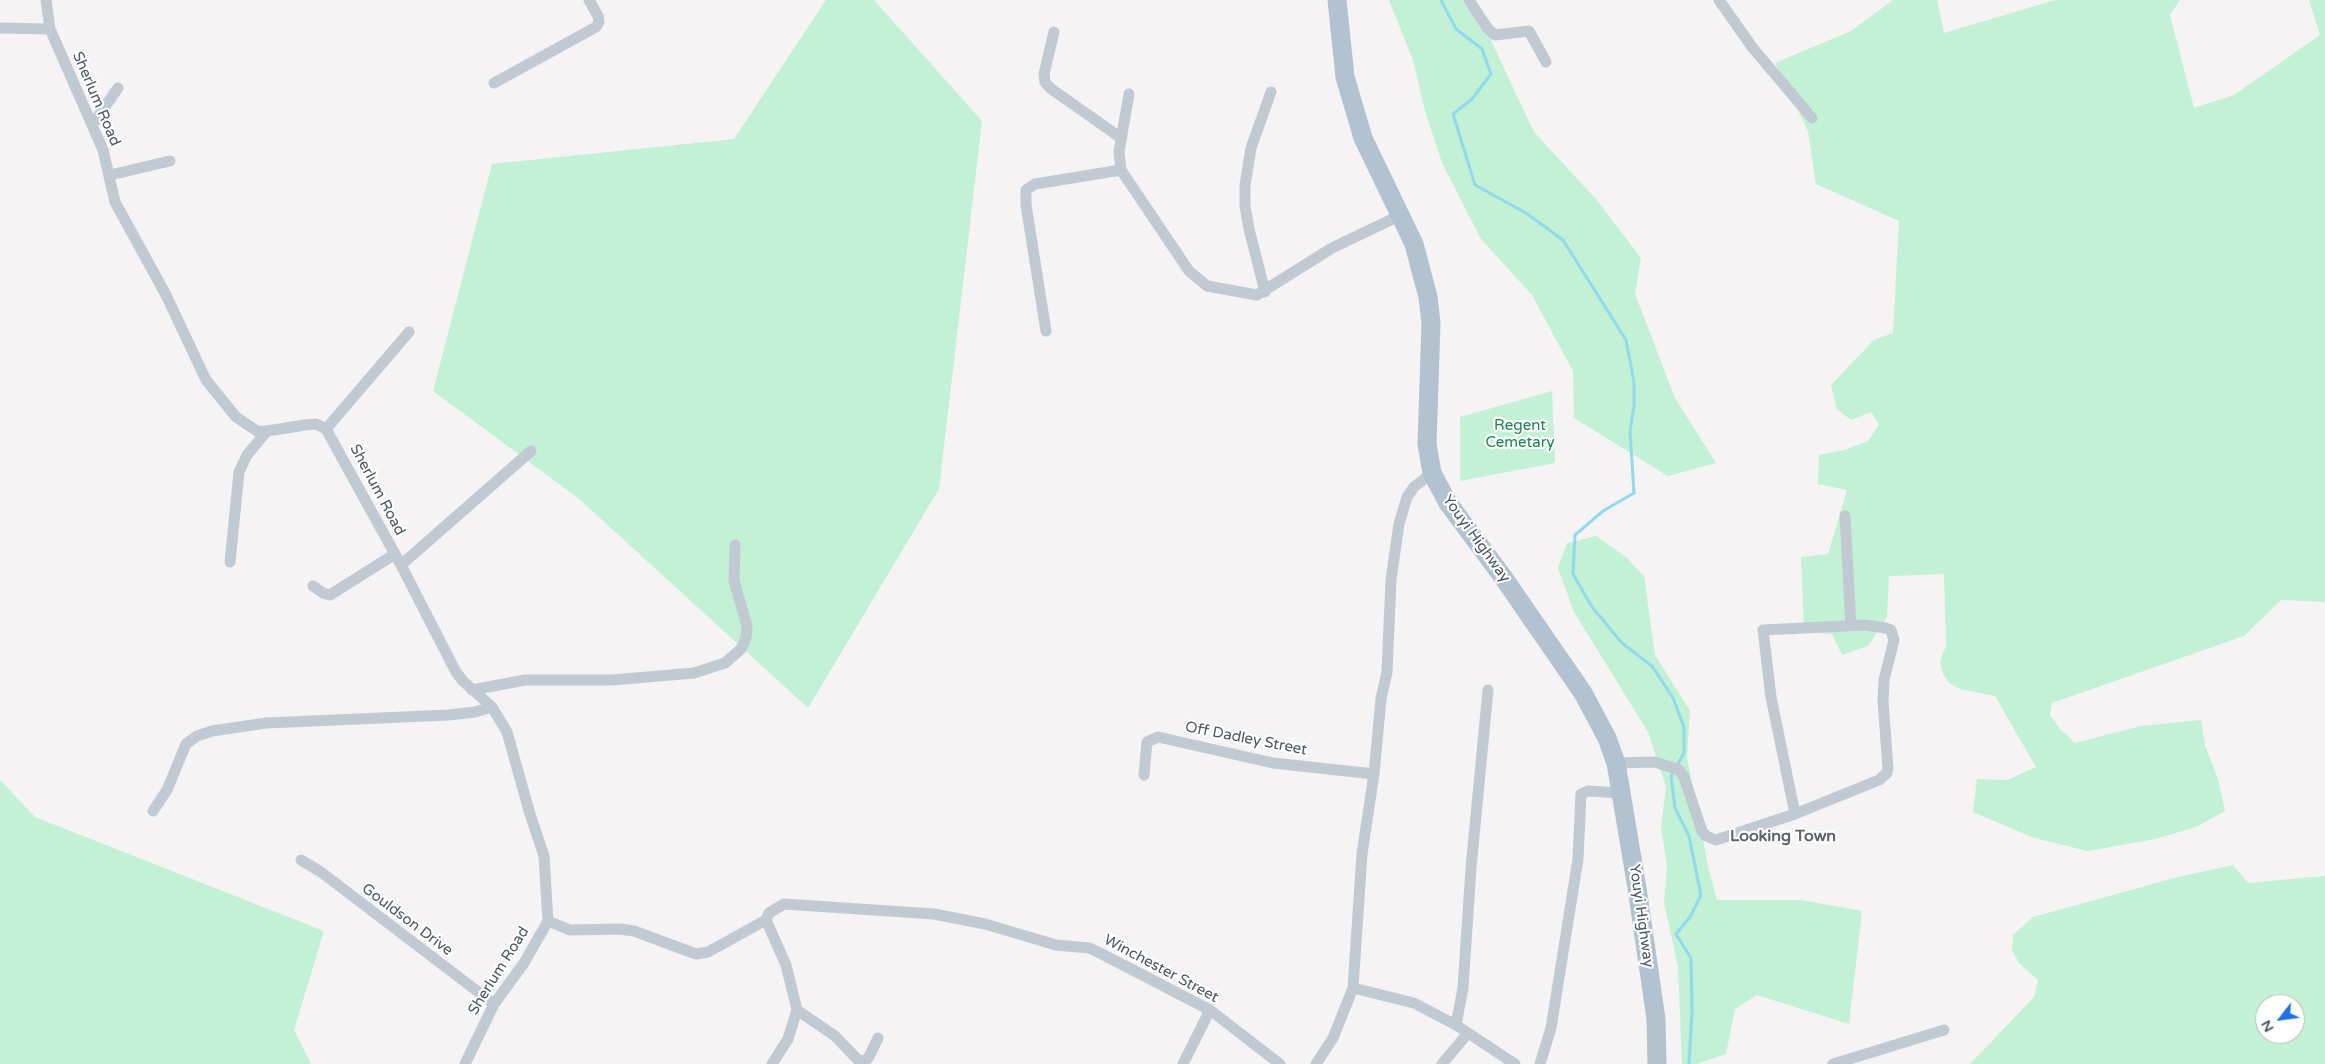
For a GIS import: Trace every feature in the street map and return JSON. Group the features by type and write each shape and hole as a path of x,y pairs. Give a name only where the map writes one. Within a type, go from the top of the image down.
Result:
{"main road":[{"name":"Youyi Highway","path":"1337,0 1345,76 1363,138 1414,244 1428,297 1431,323 1427,444 1432,473 1448,503 1503,577 1583,693 1607,738 1616,763 1656,1019 1657,1064"}],"street":[{"name":"Sherlum Road","path":"46,0 50,29 78,96 93,124 110,175 115,202 166,295 206,380 224,404 241,421 257,430 267,431"},
{"path":"494,83 596,27 599,22 598,16 589,0"},
{"path":"1469,0 1488,29 1495,35 1529,31 1546,62"},
{"path":"1719,0 1752,47 1812,118"},
{"path":"0,28 50,29"},
{"path":"1054,32 1044,74 1045,82 1050,88 1121,138"},
{"path":"93,124 118,88"},
{"path":"1265,292 1249,229 1245,206 1245,185 1251,148 1272,92"},
{"path":"1129,94 1121,138 1119,162 1121,170 1189,272 1207,286 1250,295 1265,292 1332,248 1400,215"},
{"path":"110,175 170,161"},
{"path":"1046,331 1026,205 1026,190 1035,184 1121,170"},
{"path":"230,562 239,472 243,461 267,431 306,424 316,424 326,429 409,332"},
{"name":"Sherlum Road","path":"326,429 401,564 456,672 472,690 492,707 507,732 544,856 548,921 524,963 494,1004 465,1064"},
{"path":"401,564 531,451"},
{"path":"1316,1064 1337,1029 1352,988 1362,854 1374,774 1381,700 1387,672 1391,580 1399,524 1407,497 1414,487 1432,473"},
{"path":"1845,516 1851,626"},
{"path":"472,690 525,680 612,680 694,674 725,663 740,649 746,638 747,626 734,580 735,546"},
{"path":"313,586 330,594 395,554"},
{"path":"1616,763 1655,762 1679,770 1684,777 1702,831 1711,840 1722,840 1795,814 1879,780 1887,773 1889,761 1883,701 1884,680 1894,640 1891,630 1882,627 1851,626 1763,630 1771,698 1795,814"},
{"path":"1456,1026 1463,988 1488,690"},
{"path":"153,811 167,790 186,744 197,736 212,731 273,723 449,715 492,707"},
{"name":"Off Dadley Street","path":"1144,775 1147,742 1158,737 1273,763 1374,774"},
{"path":"1540,1064 1551,1028 1578,859 1581,794 1588,791 1622,793"},
{"name":"Gouldson Drive","path":"301,860 321,872 494,1004"},
{"name":"Winchester Street","path":"766,920 769,913 776,907 793,903 934,914 985,924 1056,945 1089,948 1210,1010 1280,1064"},
{"path":"548,921 570,930 626,929 696,954 708,952 766,920 786,966 797,1010 788,1039 772,1064"},
{"path":"1352,988 1414,1003 1468,1033 1515,1064"},
{"path":"797,1010 835,1036 859,1061 866,1060 869,1057 878,1038"},
{"path":"1183,1064 1210,1010"},
{"path":"1832,1064 1944,1030"},
{"path":"1442,1064 1468,1033"}],"green space":[{"path":"826,0 874,0 982,121 939,489 808,708 578,498 433,391 492,164 734,139"},
{"path":"1389,0 1472,0 1534,132 1596,199 1641,258 1635,294 1675,398 1716,463 1668,476 1574,418 1573,371 1532,295 1481,239 1442,163 1425,111 1413,60"},
{"path":"1893,0 1937,0 1944,33 2055,0 2180,0 2170,15 2194,108 2234,95 2320,35 2309,0 2325,0 2325,602 2281,600 2244,636 2052,703 2050,715 2060,729 2075,743 2141,726 2201,720 2205,745 2218,779 2225,811 2196,827 2155,839 2088,851 2034,838 1973,812 1977,779 2007,780 2036,767 1995,696 1960,689 1949,683 1943,674 1940,661 1946,646 1944,574 1889,576 1887,617 1868,646 1842,655 1832,634 1804,632 1801,557 1828,554 1847,490 1818,484 1819,455 1844,450 1868,441 1879,425 1871,412 1851,420 1837,409 1831,385 1874,340 1893,333 1899,221 1816,184 1808,131 1775,63 1851,31"},
{"name":"Regent Cemetary","path":"1552,391 1555,463 1460,481 1460,417"},
{"path":"1596,536 1626,557 1644,576 1655,655 1690,711 1687,757 1708,866 1717,900 1801,900 1862,911 1849,1024 1757,995 1735,1009 1726,1054 1697,1064 1682,1064 1678,967 1664,902 1667,868 1661,826 1666,787 1648,732 1574,612 1558,568 1567,543"},
{"path":"0,780 35,817 324,931 294,1030 311,1064 0,1064"},
{"path":"2233,865 2248,883 2325,876 2325,1064 1970,1064 2034,997 2038,980 2019,963 2012,950 2013,935 2033,917 2178,877"}],"waterway":[{"path":"1441,0 1456,29 1482,49 1491,74 1472,99 1453,114 1475,185 1526,213 1563,240 1626,340 1634,382 1634,406 1630,431 1634,493 1603,511 1575,535 1573,574 1592,607 1622,643 1652,666 1673,698 1684,727 1684,753 1671,776 1675,808 1689,836 1701,895 1690,917 1676,934 1691,958 1692,1012 1689,1064"}],"district":[{"name":"Looking Town","path":"1783,837"}]}
